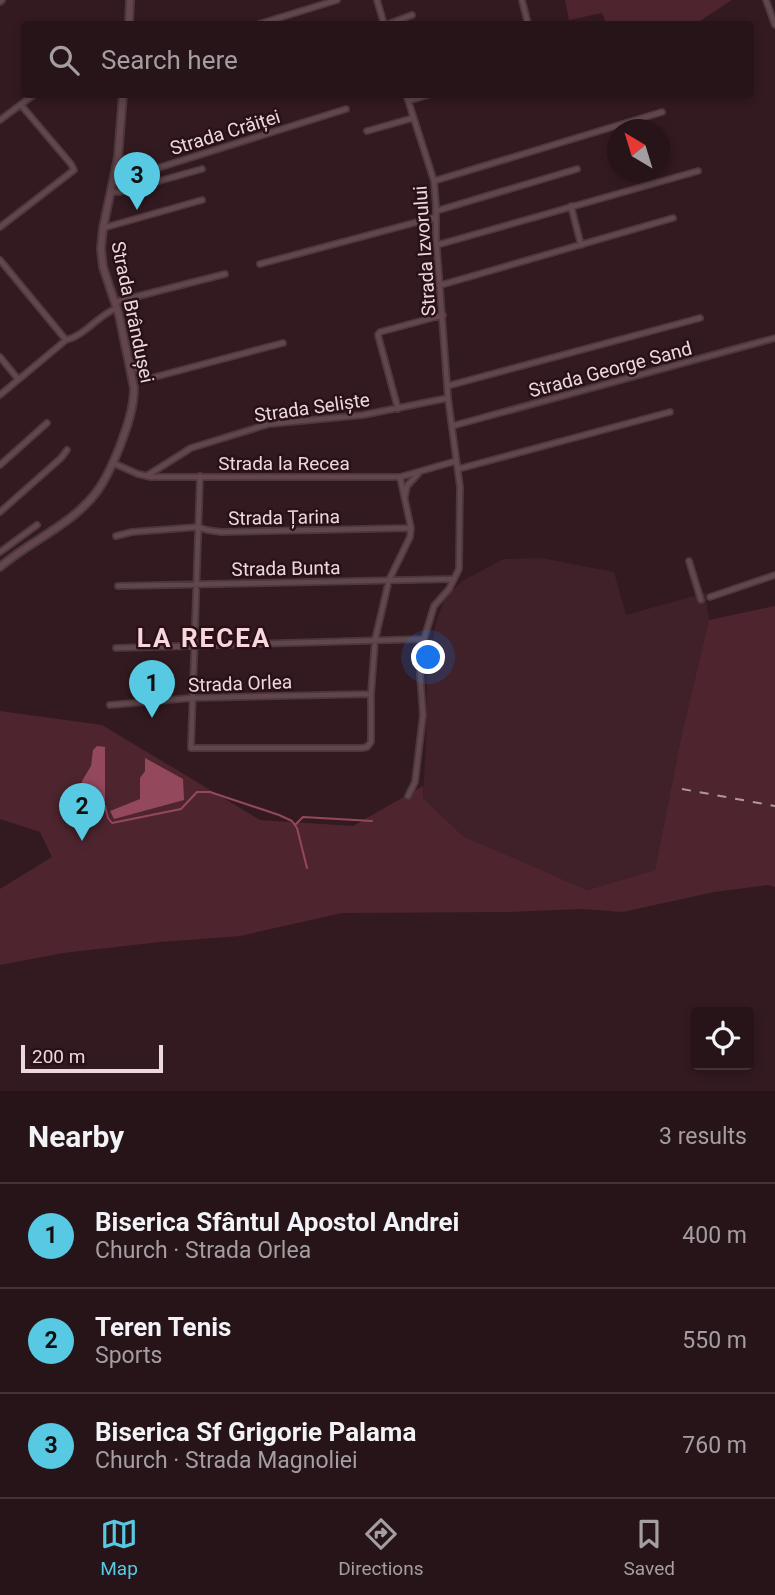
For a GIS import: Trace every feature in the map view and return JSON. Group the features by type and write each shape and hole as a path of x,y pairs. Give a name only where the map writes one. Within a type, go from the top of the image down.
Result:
{"main road":[{"path":"129,21 130,0"},
{"name":"Strada Brândușei","path":"1,565 80,509 99,489 113,463 133,405 134,388 116,305 102,258 101,240 118,157 123,98"}],"street":[{"path":"269,21 337,0"},
{"path":"377,0 385,21"},
{"path":"522,0 527,21"},
{"path":"766,0 775,23"},
{"path":"395,21 412,15"},
{"path":"0,120 29,98"},
{"name":"Strada Izvorului","path":"407,98 434,181 448,398 460,487 459,569 449,589 434,606 424,639 420,674 423,715 415,782 408,796"},
{"path":"408,101 418,98"},
{"path":"0,227 74,170 21,104"},
{"name":"Strada Crăiței","path":"113,182 346,109"},
{"path":"434,181 662,112"},
{"path":"367,131 413,118"},
{"path":"111,192 120,192 202,169"},
{"path":"260,264 436,214 577,169"},
{"path":"437,245 698,171"},
{"path":"103,228 202,200"},
{"path":"571,206 581,245"},
{"path":"441,285 673,218"},
{"path":"0,260 66,340"},
{"path":"0,395 66,340 74,338 116,305 225,274"},
{"path":"398,409 378,335 380,332 443,315"},
{"path":"447,386 700,318"},
{"name":"Strada George Sand","path":"452,426 775,338"},
{"path":"128,361 143,376 151,378 283,343"},
{"path":"0,356 18,379"},
{"name":"Strada Seliște","path":"147,476 191,447 258,426 363,415 448,398"},
{"path":"458,470 670,412"},
{"path":"0,465 47,424"},
{"path":"0,512 67,450"},
{"name":"Strada la Recea","path":"113,463 147,476 400,477 456,461"},
{"path":"404,496 410,481 422,470"},
{"path":"200,477 191,748 362,748 371,742 375,640 389,580 410,537 411,528 400,477"},
{"path":"0,552 37,525"},
{"name":"Strada Țarina","path":"117,536 132,532 198,527 221,532 411,528"},
{"path":"689,561 701,600"},
{"path":"710,597 775,575"},
{"name":"Strada Bunta","path":"118,586 454,579"},
{"path":"116,648 424,639"},
{"name":"Strada Orlea","path":"110,705 192,698 371,694"}],"shaded area":[{"path":"565,0 732,0 700,21 606,21 602,13 569,20"},
{"path":"541,558 614,572 626,615 705,593 709,620 682,733 655,870 587,890 463,836 423,798 427,681 436,622 445,598 462,581 504,559"},
{"path":"775,606 775,887 768,885 714,892 623,912 582,909 342,913 240,936 63,953 0,965 0,889 52,857 40,832 0,819 0,711 102,725 260,820 353,826 423,786 423,798 463,836 587,890 655,870 682,733 709,620"},
{"path":"97,746 105,747 105,806 87,809 82,781 91,766 93,750"},
{"path":"145,758 183,779 184,800 114,819 110,811 140,799 140,778 145,771"}],"waterway":[{"path":"105,806 112,823 181,809 197,792 210,792 292,821 297,828 307,868"},
{"path":"295,825 303,817 372,821"}],"railway":[{"path":"682,789 775,806"}],"place":[{"name":"Biserica Sf Grigorie Palama","path":"137,210"},
{"name":"Biserica Sfântul Apostol Andrei","path":"152,718"},
{"name":"Teren Tenis","path":"82,841"}],"district":[{"name":"LA RECEA","path":"204,638"}]}
